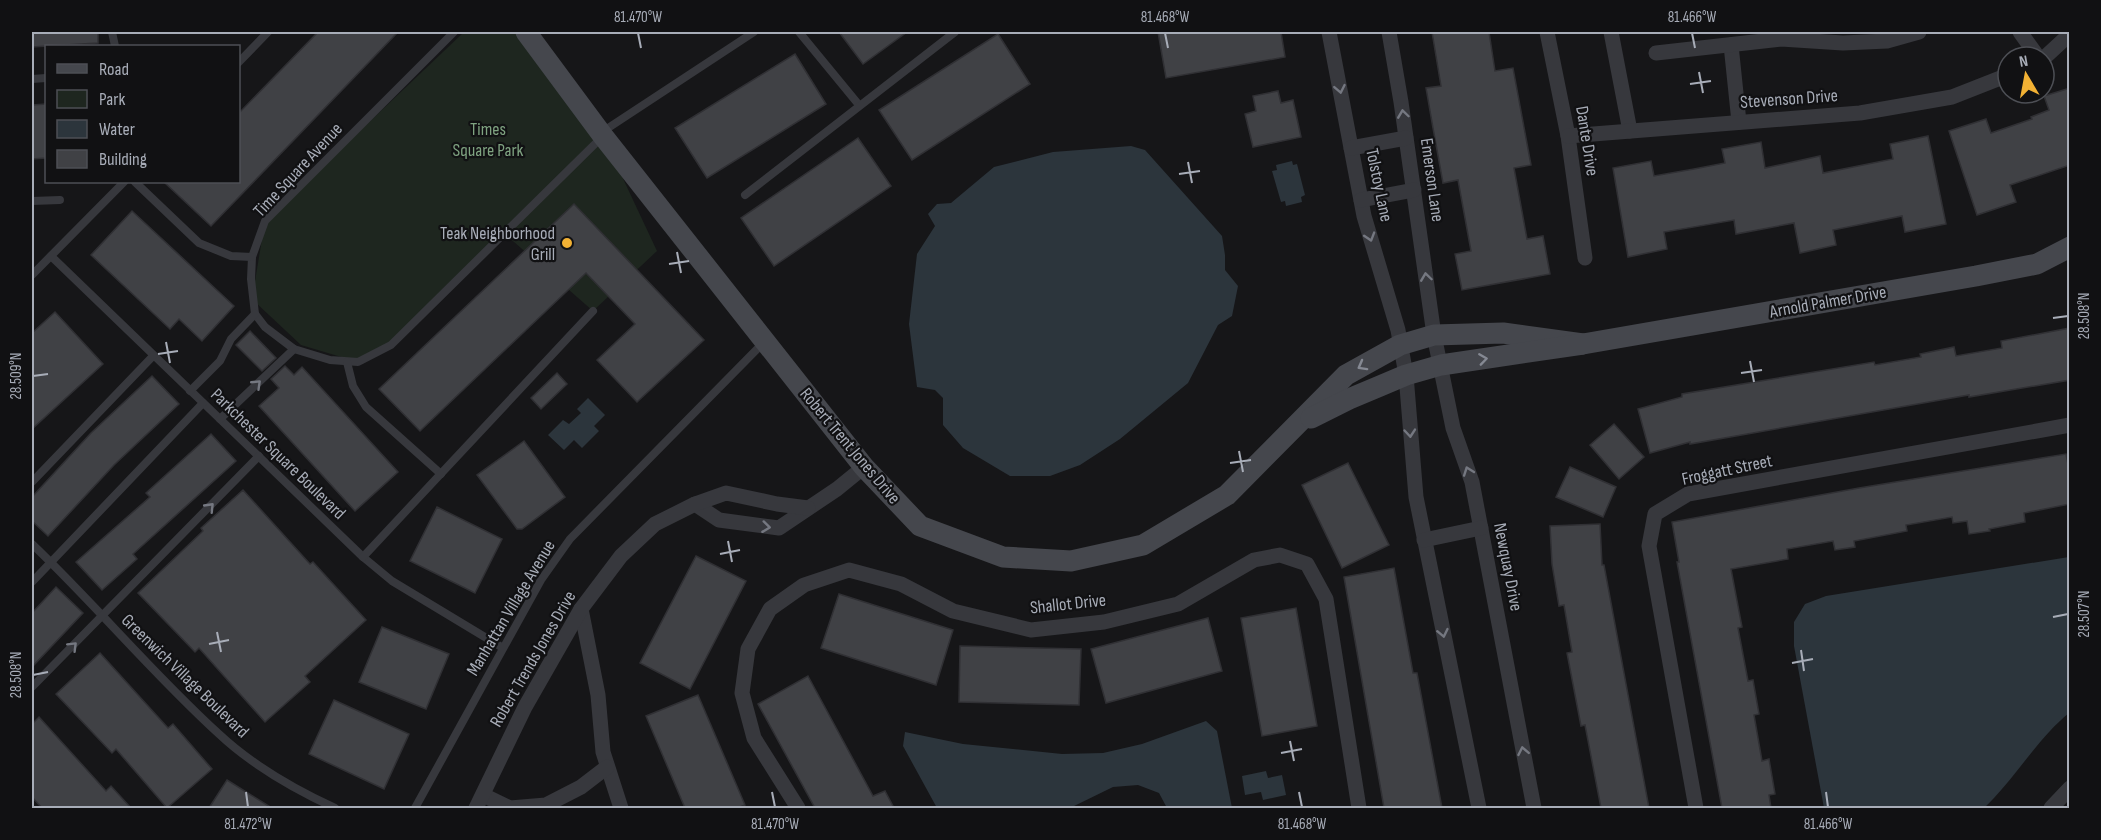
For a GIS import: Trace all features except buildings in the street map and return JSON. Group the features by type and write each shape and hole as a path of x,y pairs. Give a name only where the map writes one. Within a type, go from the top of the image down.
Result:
{"street":[{"name":"Robert Trent Jones Drive","path":"526,32 602,134 864,467 920,526 1003,557 1071,561 1143,545 1227,495 1346,375 1400,345 1434,334"},
{"name":"Tolstoy Lane","path":"1329,32 1364,216 1400,345"},
{"name":"Emerson Lane","path":"1389,32 1434,334"},
{"name":"Dante Drive","path":"1547,32 1568,136 1585,258"},
{"path":"1611,32 1630,131"},
{"path":"1656,53 1781,39 1843,43 1887,40 1919,32"},
{"path":"2020,32 2029,45"},
{"path":"2056,47 2070,34"},
{"path":"1731,45 1739,122"},
{"name":"Stevenson Drive","path":"1568,136 1860,113 1952,97 1996,80"},
{"path":"1351,148 1406,138"},
{"path":"1361,200 1414,190"},
{"name":"Arnold Palmer Drive","path":"1406,375 1441,365 1583,344 1976,276 2037,264 2070,248"},
{"name":"Arnold Palmer Drive","path":"1434,334 1503,333 1583,344"},
{"name":"Newquay Drive","path":"1434,334 1453,428 1472,482 1534,808"},
{"path":"1400,345 1406,375 1416,497 1479,808"},
{"name":"Robert Trent Jones Drive","path":"1292,428 1349,399 1406,375"},
{"name":"Froggatt Street","path":"1696,808 1649,546 1655,514 1688,494 2070,425"},
{"path":"695,504 719,520 779,528 837,489 864,467"},
{"name":"Robert Trends Jones Drive","path":"479,802 525,707 581,609 621,556 655,524 695,504 726,493 808,508"},
{"path":"742,524 746,498"},
{"path":"1424,540 1481,528"},
{"name":"Shallot Drive","path":"798,808 754,738 742,693 748,649 770,609 804,585 849,570 901,584 953,610 1031,630 1104,622 1178,604 1254,560 1280,555 1307,564 1326,599 1359,808"},
{"path":"581,609 598,695 603,752 621,808"},
{"path":"479,802 510,808 546,805 581,787 607,767"},
{"path":"2051,808 2070,788"}],"lane":[{"path":"240,61 268,32"},
{"name":"Time Square Avenue","path":"255,314 251,279 252,257 265,221 454,32"},
{"path":"190,391 220,361 231,339 255,314 265,327 294,349 330,360 358,362 391,345 602,134 754,32"},
{"path":"799,32 859,105"},
{"path":"744,195 955,32"},
{"path":"32,275 123,183"},
{"path":"136,183 199,243 231,256 252,257"},
{"path":"32,201 60,200"},
{"name":"Parkchester Square Boulevard","path":"51,256 363,557 392,581 503,648"},
{"path":"363,557 593,311"},
{"name":"Manhattan Village Avenue","path":"415,808 541,580 570,538 764,342"},
{"path":"220,419 294,349"},
{"path":"32,482 153,356"},
{"path":"347,362 353,386 366,407 441,474"},
{"path":"32,582 203,403"},
{"path":"32,687 260,456"},
{"name":"Greenwich Village Boulevard","path":"32,544 220,735 303,793 335,808"}],"green space":[{"name":"Times Square Park","path":"464,32 526,32 603,136 657,251 593,311 505,234 391,345 358,362 301,345 252,299 265,221"}],"water":[{"path":"1131,146 1145,150 1222,236 1225,270 1238,286 1232,316 1218,325 1188,383 1120,439 1080,465 1050,476 1010,476 963,448 943,425 943,398 935,390 917,387 909,324 917,254 935,226 928,214 937,204 951,203 994,167 1053,152"},
{"path":"1292,161 1293,165 1297,164 1305,195 1301,197 1302,202 1286,206 1285,201 1281,202 1272,171 1277,170 1276,165"},
{"path":"588,398 605,415 594,426 599,431 582,448 574,440 564,450 548,435 563,420 569,424 581,413 577,409"},
{"path":"2069,557 2069,713 2046,735 1995,797 1984,808 1824,808 1794,646 1794,622 1805,604 1826,596"},
{"path":"1206,721 1217,731 1232,808 1167,808 1159,793 1138,785 1113,787 1070,808 937,808 903,746 905,732 963,744 1062,754 1103,753 1142,744"},
{"path":"1266,771 1268,778 1282,775 1286,795 1263,800 1261,792 1245,795 1242,776"}],"place":[{"name":"Teak Neighborhood Grill","path":"567,243"}]}
